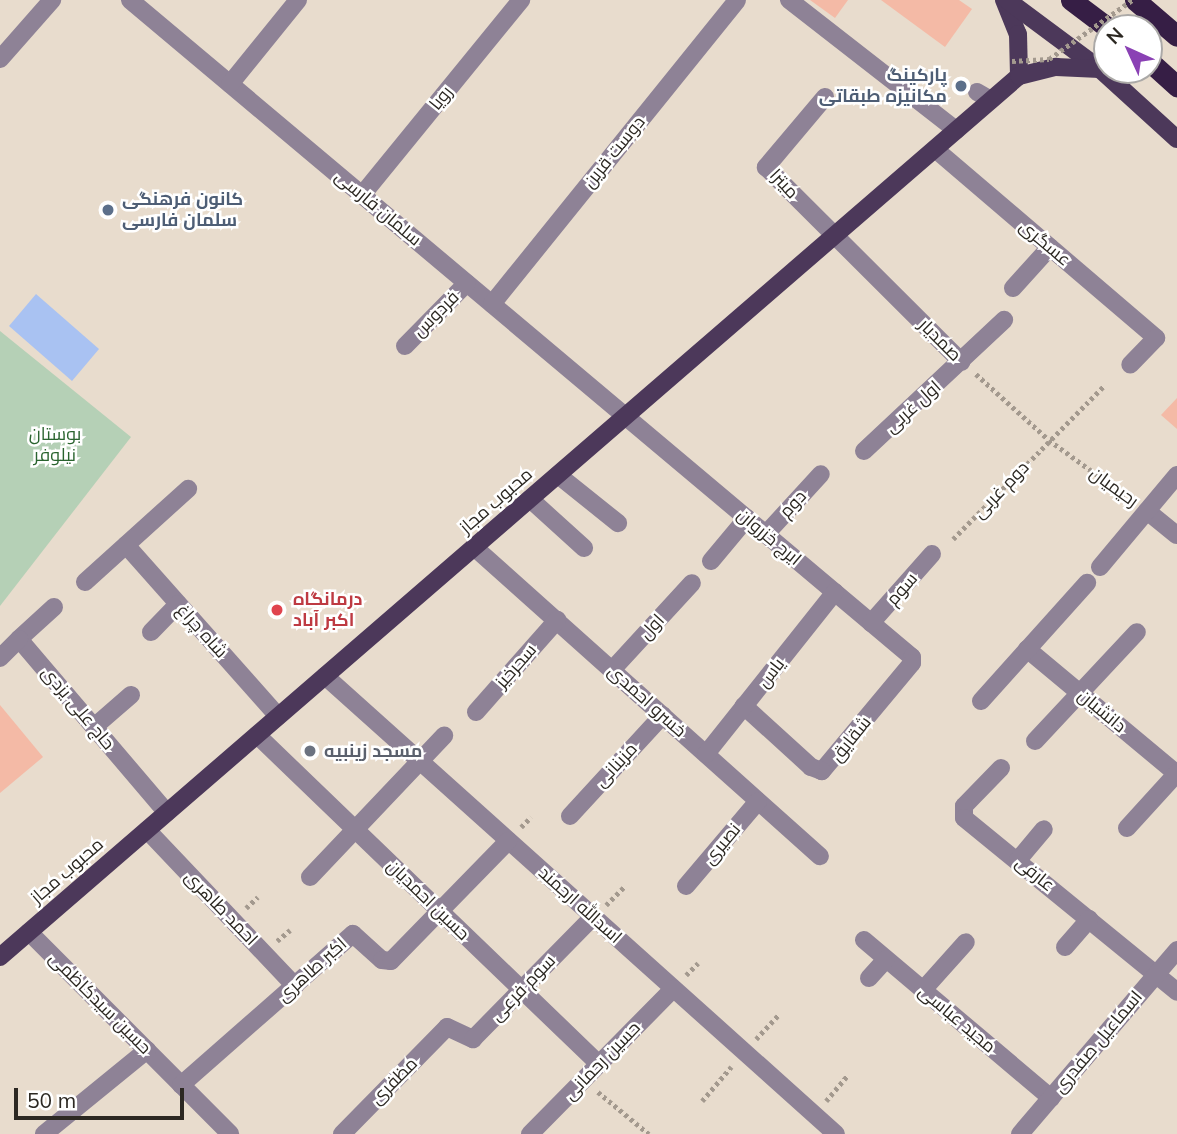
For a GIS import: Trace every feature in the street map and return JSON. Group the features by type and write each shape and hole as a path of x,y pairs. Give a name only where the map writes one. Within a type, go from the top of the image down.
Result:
{"highway":[{"path":"1072,0 1093,16"},
{"path":"1133,0 1177,36"},
{"path":"1163,74 1177,86"}],"main road":[{"path":"1005,0 1018,34 1016,68 1093,69"},
{"path":"1005,0 1093,64"},
{"name":"محبوب مجاز","path":"0,957 935,149 956,130 984,96 1016,68"},
{"path":"1116,84 1177,139"}],"street":[{"path":"0,59 52,0"},
{"name":"سلمان فارسی","path":"130,0 626,416"},
{"path":"230,84 298,0"},
{"name":"رویا","path":"362,195 521,0"},
{"name":"دوست قرین","path":"492,304 737,0"},
{"path":"789,0 943,109 956,130"},
{"name":"میترا","path":"825,97 766,167 835,235"},
{"name":"عسگری","path":"935,149 1156,338 1130,365"},
{"name":"صمدیار","path":"835,235 962,362"},
{"path":"1013,288 1050,247"},
{"name":"فردوس","path":"405,346 467,283"},
{"name":"اول غربی","path":"864,451 1004,320"},
{"name":"ایرج خزروان","path":"626,416 912,657"},
{"name":"دوم","path":"766,534 821,474"},
{"path":"558,475 618,523"},
{"path":"1100,567 1177,475"},
{"path":"85,582 188,489"},
{"path":"530,499 584,548"},
{"name":"رحیمیان","path":"1147,511 1177,534"},
{"path":"711,561 747,518"},
{"name":"شاه چراغ","path":"126,545 278,716"},
{"name":"خسرو احمدی","path":"474,547 820,856"},
{"name":"سوم","path":"871,623 932,554"},
{"name":"اول","path":"612,670 692,583"},
{"path":"981,701 1087,583"},
{"name":"یاس","path":"706,754 835,592"},
{"path":"150,632 178,604"},
{"path":"0,658 54,607"},
{"name":"سحرخیز","path":"476,712 556,620"},
{"path":"1035,741 1137,632"},
{"name":"حاج علی یزدی","path":"19,639 167,813"},
{"name":"دانشیان","path":"1027,649 1177,774"},
{"name":"شقایق","path":"744,706 811,767 822,771 912,663 912,657"},
{"name":"اسدالله ارجمند","path":"325,676 836,1134"},
{"path":"94,727 131,695"},
{"name":"مزینانی","path":"570,816 663,715"},
{"name":"حسین احمدیان","path":"257,735 598,1064"},
{"path":"310,877 444,736"},
{"name":"عارفی","path":"1001,768 961,813 1177,992"},
{"path":"1127,828 1177,774"},
{"name":"نصیری","path":"687,887 758,801"},
{"path":"1018,860 1044,829"},
{"name":"احمد طاهری","path":"147,830 295,986"},
{"path":"439,910 508,841"},
{"name":"اکبر طاهری","path":"181,1085 353,934 382,960 391,961 439,910"},
{"name":"سوم فرعی","path":"447,1027 473,1039 593,917"},
{"path":"1065,947 1089,919"},
{"name":"حسین سیدکاظمی","path":"29,932 230,1134"},
{"name":"مجید عباسی","path":"864,940 1051,1098"},
{"path":"923,990 965,942"},
{"name":"اسماعیل صفدری","path":"1020,1134 1177,950"},
{"path":"869,978 886,959"},
{"name":"حسین رحمانی","path":"530,1134 673,989"},
{"name":"مظفری","path":"342,1134 447,1027"},
{"path":"44,1134 147,1051"}],"path":[{"path":"1016,68 1049,58 1133,0"},
{"name":"صمدیار","path":"962,362 1049,440"},
{"name":"دوم غربی","path":"953,539 1104,386"},
{"name":"رحیمیان","path":"1049,440 1147,511"},
{"path":"702,1101 778,1015"},
{"path":"815,1115 848,1075"},
{"path":"584,1080 649,1134"}],"green space":[{"name":"بوستان نیلوفر","path":"0,331 131,437 0,606"}],"water":[{"path":"36,294 99,349 72,381 9,326"}],"building":[{"path":"810,0 848,0 835,18"},
{"path":"881,0 959,0 972,9 945,47"},
{"path":"1177,398 1177,429 1161,415"},
{"path":"0,705 43,757 0,793"}],"place":[{"name":"پارکینگ مکانیزه طبقاتی","path":"961,86"},
{"name":"کانون فرهنگی سلمان فارسی","path":"108,210"},
{"name":"درمانگاه اکبر آباد","path":"277,610"},
{"name":"مسجد زینبیه","path":"310,751"}]}
